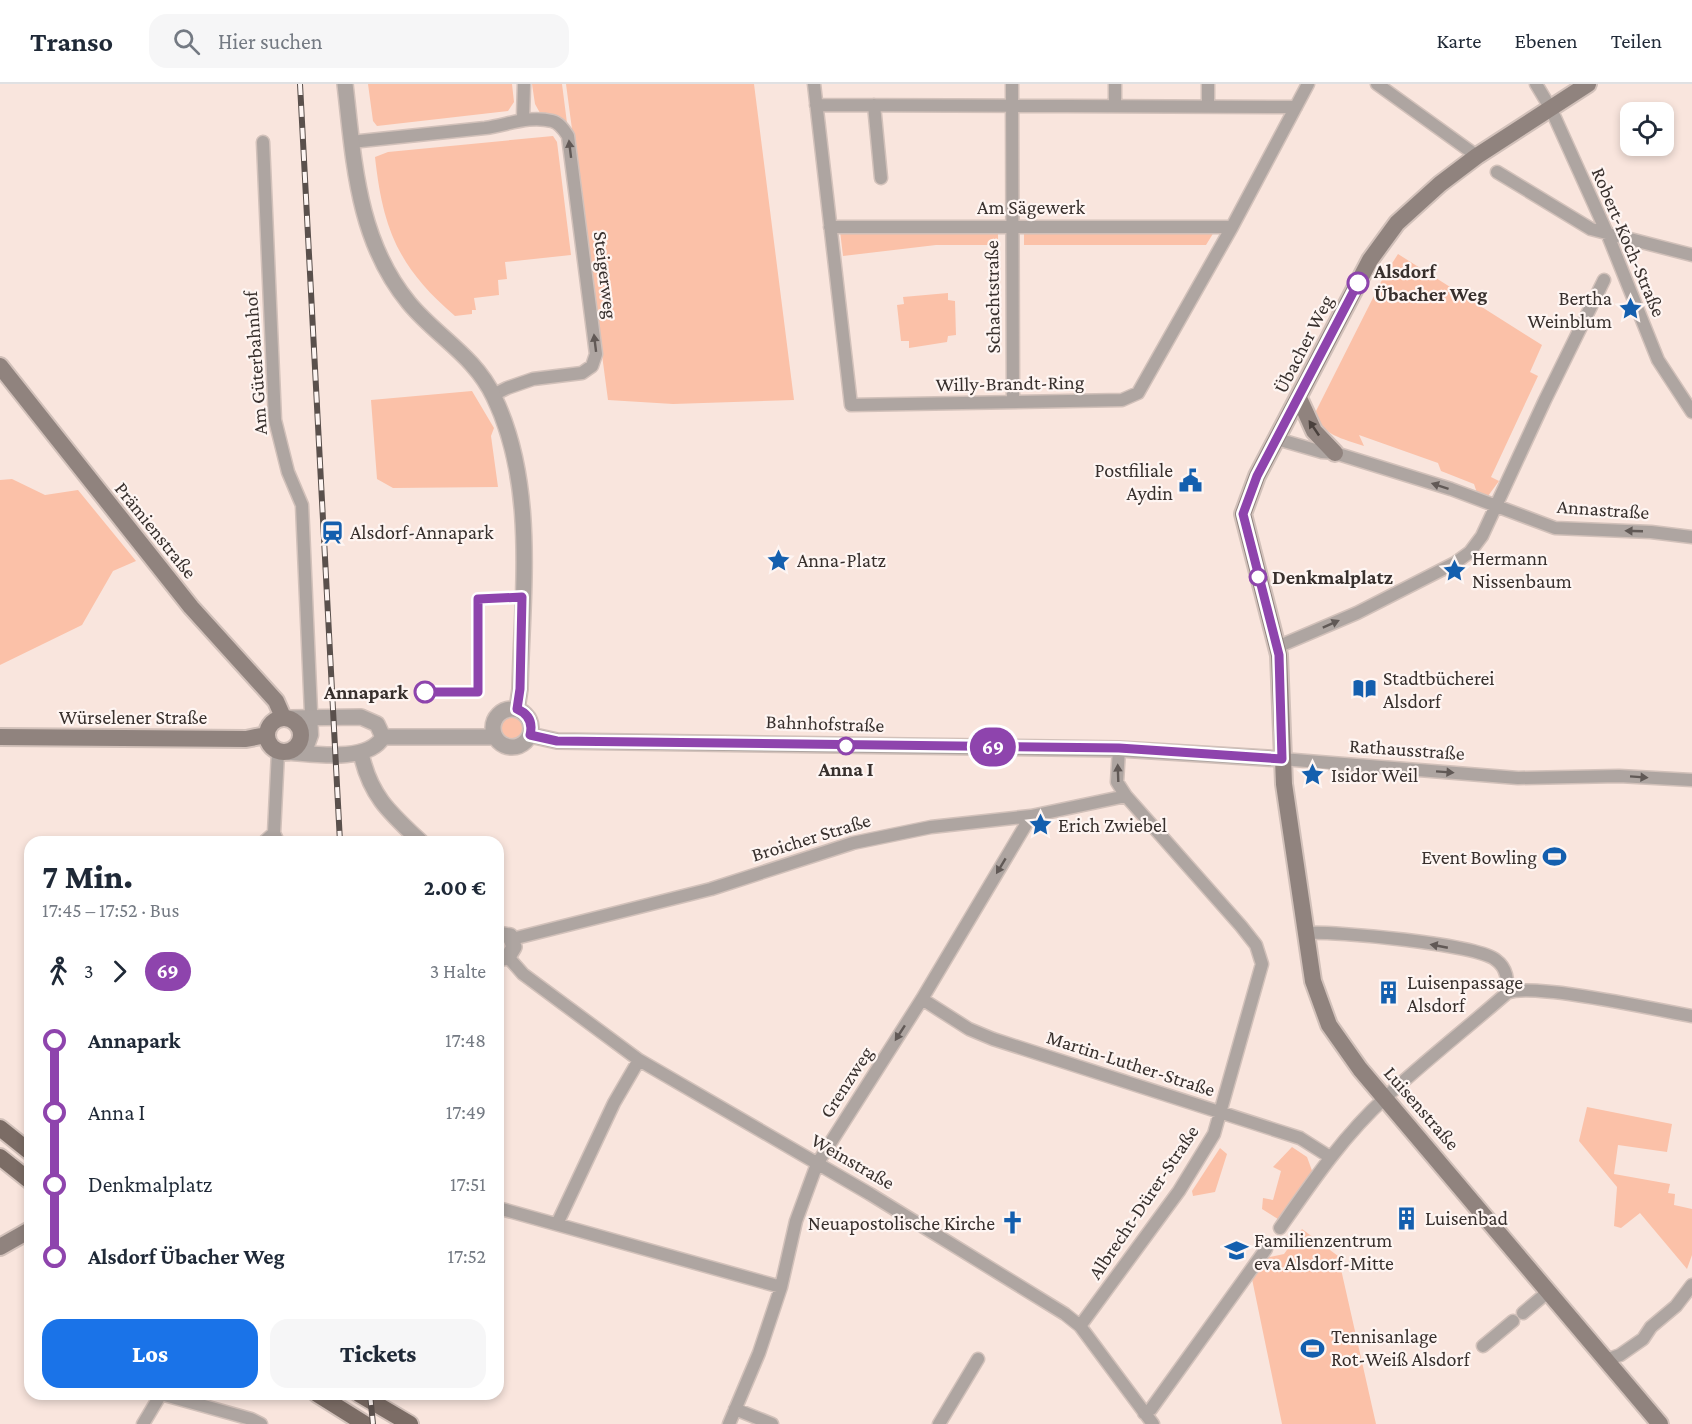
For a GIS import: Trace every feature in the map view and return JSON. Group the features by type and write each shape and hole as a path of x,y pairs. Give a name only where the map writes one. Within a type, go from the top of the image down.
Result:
{"main road":[{"name":"Übacher Weg","path":"1277,647 1243,514 1248,495 1380,243 1416,204 1477,156 1588,84"},
{"name":"Prämienstraße","path":"0,366 177,590 276,701 286,718"},
{"path":"1299,398 1314,431 1335,453"},
{"path":"1277,647 1282,759"},
{"path":"286,718 297,723 301,731 301,740 289,752 270,746 266,735 270,724 286,718"},
{"name":"Würselener Straße","path":"0,737 246,739 266,735"},
{"name":"Luisenstraße","path":"1282,759 1313,981 1329,1025 1345,1050 1660,1424"},
{"path":"0,1128 24,1147"},
{"path":"0,1157 24,1176"},
{"path":"0,1246 24,1233"},
{"path":"327,1400 366,1424"},
{"path":"369,1400 410,1424"}],"street":[{"path":"345,84 360,205 373,245 391,280 410,305 457,347 478,371 494,395 514,454 520,499 523,558 520,689 517,709"},
{"path":"524,84 524,118"},
{"name":"Willy-Brandt-Ring","path":"814,84 851,405 1122,400 1138,393 1232,227 1308,84"},
{"name":"Schachtstraße","path":"1012,84 1013,402"},
{"path":"1115,84 1115,105"},
{"path":"1208,106 1209,84"},
{"path":"1377,84 1477,156"},
{"name":"Robert-Koch-Straße","path":"1536,84 1551,109 1607,233 1658,360 1692,412"},
{"path":"816,105 1296,107"},
{"path":"874,105 881,178"},
{"name":"Steigerweg","path":"351,142 485,128 514,123 524,118 553,121 561,126 568,136 596,354 592,366 582,373 533,380 507,388 494,395"},
{"name":"Am Güterbahnhof","path":"263,142 275,420 288,472 302,505 312,716 311,742 289,752"},
{"path":"1497,172 1591,229 1692,255"},
{"name":"Am Sägewerk","path":"830,227 1232,227"},
{"path":"1277,647 1357,613 1455,563 1470,552 1482,536 1604,280"},
{"name":"Annastraße","path":"1277,439 1322,452 1335,453 1555,528 1651,532 1692,537"},
{"path":"517,709 528,716 532,729 530,735 524,744 513,748 502,745 495,737 493,730 497,716 502,711 517,709"},
{"path":"272,836 277,786 289,752 361,753 378,746 383,737 380,729 370,718 347,715 286,718"},
{"name":"Bahnhofstraße","path":"530,735 557,741 1119,748"},
{"path":"383,737 495,737"},
{"path":"1119,748 1117,782 1126,796"},
{"name":"Rathausstraße","path":"1119,748 1518,778 1619,776 1692,780"},
{"path":"361,753 370,786 377,799 415,836"},
{"name":"Broicher Straße","path":"505,936 711,889 853,843 931,827 1031,816 1082,803 1126,796"},
{"name":"Albrecht-Dürer-Straße","path":"1080,1326 1179,1191 1214,1134 1262,964 1261,954 1233,916 1126,796"},
{"name":"Grenzweg","path":"729,1424 759,1353 781,1287 796,1221 817,1164 922,999 1031,816"},
{"path":"1306,933 1402,939 1494,957 1506,972 1507,993"},
{"path":"504,957 514,947 505,936"},
{"name":"Weinstraße","path":"504,959 639,1060 890,1206 1080,1326 1153,1424"},
{"path":"1281,1228 1330,1157 1385,1097 1507,993 1521,989 1692,1016"},
{"name":"Martin-Luther-Straße","path":"922,999 969,1029 993,1039 1300,1138 1330,1157"},
{"path":"557,1224 614,1103 639,1060"},
{"path":"504,1210 781,1287"},
{"path":"1144,1413 1151,1409 1266,1249"},
{"path":"1606,1360 1636,1345 1654,1324 1676,1306 1692,1285"},
{"path":"1483,1346 1549,1291"},
{"path":"939,1424 978,1359"},
{"path":"143,1424 157,1400"},
{"path":"182,1400 251,1419 261,1424"},
{"path":"735,1409 772,1424"}],"shaded area":[{"path":"368,84 512,84 514,102 508,111 377,126 373,121"},
{"path":"532,84 562,84 567,123 555,115 540,113 535,104"},
{"path":"566,84 754,84 794,400 673,404 608,400"},
{"path":"553,136 557,142 571,255 505,262 507,279 498,280 499,295 474,298 476,310 472,310 472,314 455,316 420,281 397,246 383,206 375,157 388,152"},
{"path":"840,231 998,231 998,245 936,245 843,256"},
{"path":"1024,231 1214,232 1206,245 1024,245"},
{"path":"1398,254 1542,345 1530,372 1538,376 1491,477 1499,481 1488,496 1477,493 1474,484 1441,471 1438,463 1359,435 1364,446 1341,438 1327,431 1318,419 1316,411 1384,276"},
{"path":"948,293 948,300 955,301 956,335 948,336 947,342 909,348 909,341 901,341 897,305 904,304 903,297"},
{"path":"472,391 494,428 491,436 498,487 393,488 377,479 371,400"},
{"path":"12,479 45,495 78,490 136,561 113,571 82,625 0,665 0,480"},
{"path":"513,714 523,718 527,728 523,738 513,742 503,738 499,728 503,718"},
{"path":"1587,1107 1672,1124 1667,1152 1618,1145 1614,1174 1670,1184 1668,1193 1675,1194 1674,1205 1692,1209 1692,1255 1687,1269 1640,1213 1621,1228 1614,1226 1617,1187 1579,1141"},
{"path":"1292,1147 1307,1157 1314,1176 1281,1221 1262,1209 1263,1198 1273,1200 1281,1171 1273,1167"},
{"path":"1220,1148 1227,1154 1215,1192 1193,1196 1192,1191"},
{"name":"Tennisanlage Rot-Weiß Alsdorf","path":"1302,1229 1338,1256 1376,1424 1282,1424 1252,1279 1265,1258 1284,1254"}],"railway":[{"path":"300,84 340,836"},
{"path":"371,1400 373,1424"}],"bus line":[{"name":"69","path":"425,692 478,692 478,599 522,597 520,689 517,709 528,716 532,729 530,735 557,741 1119,748 1282,759 1279,655 1246,536 1243,514 1248,495 1265,459 1289,418 1358,283"}],"place":[{"name":"Alsdorf Übacher Weg","path":"1358,283"},
{"name":"Bertha Weinblum","path":"1630,309"},
{"name":"Postfiliale Aydin","path":"1191,481"},
{"name":"Alsdorf-Annapark","path":"332,532"},
{"name":"Anna-Platz","path":"779,560"},
{"name":"Hermann Nissenbaum","path":"1454,570"},
{"name":"Denkmalplatz","path":"1258,577"},
{"name":"Stadtbücherei Alsdorf","path":"1365,689"},
{"name":"Annapark","path":"425,692"},
{"name":"Anna I","path":"846,746"},
{"name":"Isidor Weil","path":"1313,775"},
{"name":"Erich Zwiebel","path":"1040,825"},
{"name":"Event Bowling","path":"1555,857"},
{"name":"Luisenpassage Alsdorf","path":"1389,993"},
{"name":"Luisenbad","path":"1407,1218"},
{"name":"Neuapostolische Kirche","path":"1013,1223"},
{"name":"Familienzentrum eva Alsdorf-Mitte","path":"1236,1251"},
{"name":"Tennisanlage Rot-Weiß Alsdorf","path":"1313,1348"}]}
